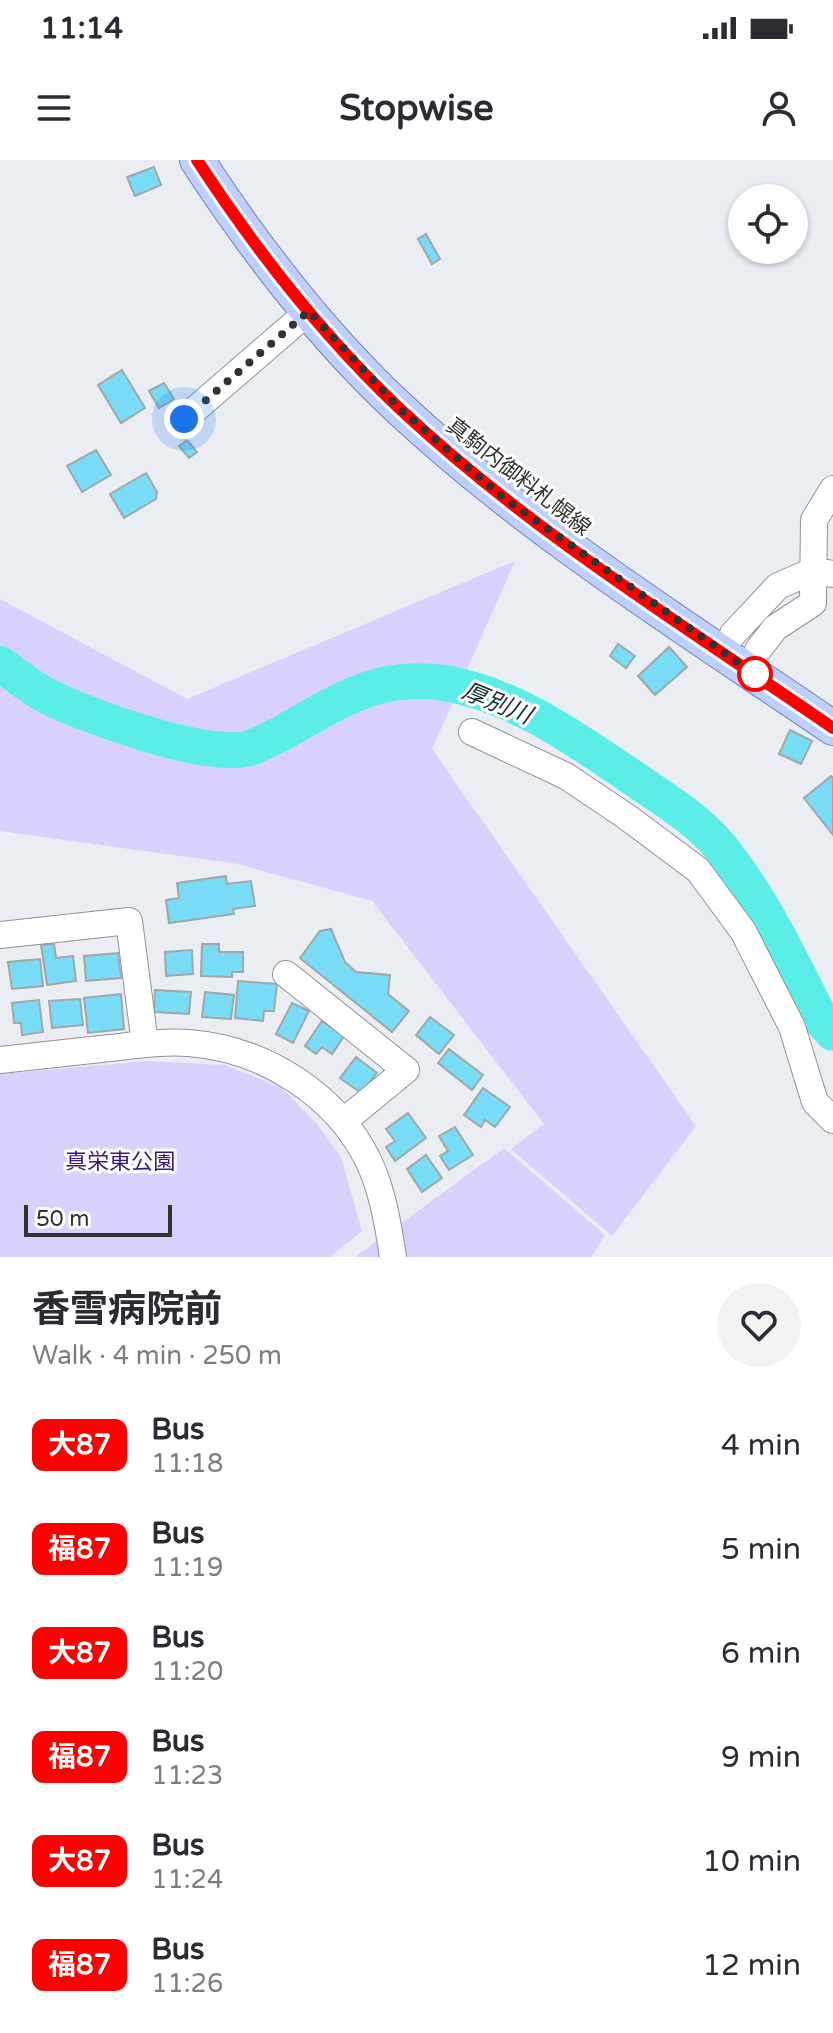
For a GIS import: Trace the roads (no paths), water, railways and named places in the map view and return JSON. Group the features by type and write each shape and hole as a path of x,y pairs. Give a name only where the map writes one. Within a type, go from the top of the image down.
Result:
{"main road":[{"name":"真駒内御料札幌線","path":"197,160 267,260 309,311 399,408 505,499 833,728"},
{"name":"真駒内御料札幌線","path":"224,160 283,244 329,302 423,400 518,481 833,702"}],"street":[{"path":"184,419 309,311"},
{"path":"746,642 823,608 823,572 814,520 833,489"},
{"path":"746,642 778,586 823,572"},
{"path":"472,732 566,776 698,870 743,931 792,1027 815,1102 833,1120"},
{"path":"0,935 129,921 145,1044"},
{"path":"286,974 406,1070 344,1121"},
{"path":"0,1060 145,1044 186,1043 225,1047 260,1059 306,1087 344,1121 369,1163 384,1207 393,1257"}],"waterway":[{"name":"厚別川","path":"0,664 45,695 88,714 180,743 234,750 253,747 349,697 383,685 442,683 500,699 548,723 593,751 682,811 713,838 776,931 821,1020 833,1033"}],"park label":[{"name":"真栄東公園","path":"120,1161"}]}
